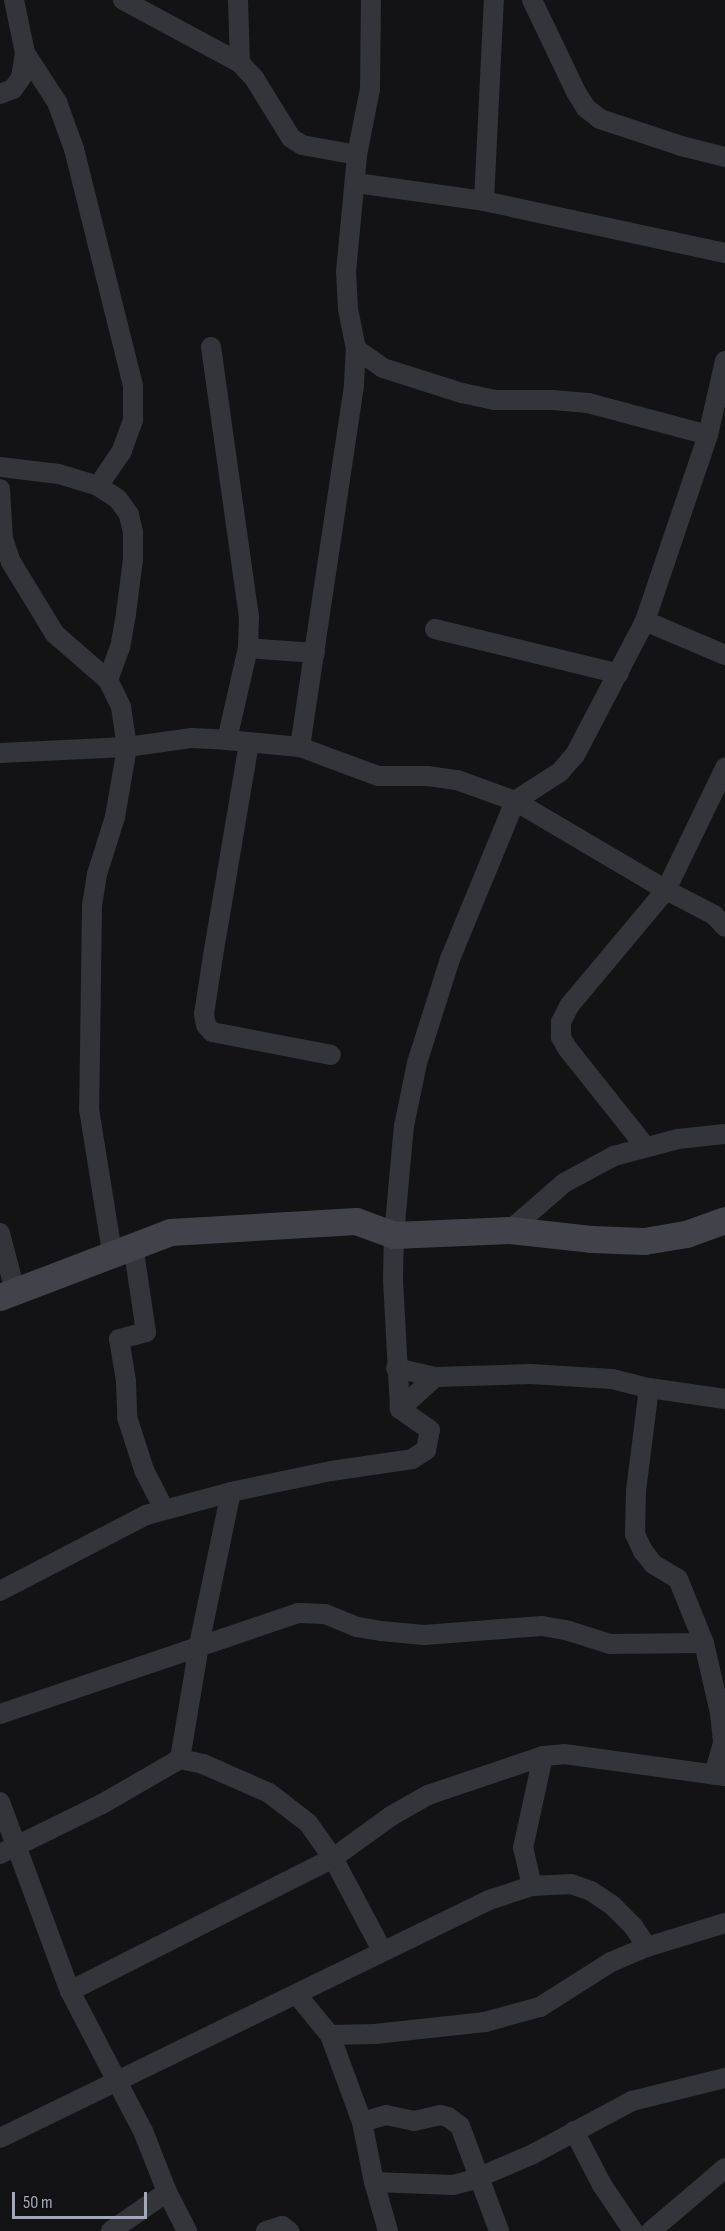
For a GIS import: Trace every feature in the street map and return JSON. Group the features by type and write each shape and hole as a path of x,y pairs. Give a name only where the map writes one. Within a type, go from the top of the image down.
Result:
{"street":[{"path":"123,0 240,63 254,78 291,138 302,145 357,154"},
{"path":"238,0 240,63"},
{"path":"300,747 354,384 356,349 348,309 346,272 357,154 370,89 370,0"},
{"path":"484,201 494,0"},
{"path":"532,0 586,108 600,119 681,146 725,157"},
{"path":"12,2 25,53 57,102 74,149 133,386 133,420 122,451 98,486"},
{"path":"0,94 13,90 21,78 25,53"},
{"path":"356,183 484,201 725,253"},
{"path":"211,347 247,592 248,648 227,740"},
{"path":"356,349 383,368 494,400 553,399 588,404 708,435"},
{"path":"354,384 383,368"},
{"path":"0,1591 146,1515 164,1509 331,1471 412,1459 426,1450 430,1430 400,1409 396,1368 394,1235 404,1126 417,1063 450,959 515,801 560,772 575,755 645,621 708,435 724,370"},
{"path":"0,467 59,474 98,486 118,499 129,515 133,532 133,559 120,647 108,680"},
{"path":"0,489 3,539 16,571 55,634 108,680 121,707 127,747 116,817 97,874 92,906 89,1109 146,1332 119,1339 126,1381 127,1417 144,1470 164,1509"},
{"path":"645,621 725,655"},
{"path":"435,629 619,674"},
{"path":"248,648 315,653"},
{"path":"0,753 127,747 192,738 227,740 300,747 378,776 427,776 457,780 515,801 666,890 714,915 725,927"},
{"path":"249,742 211,967 204,1014 206,1025 212,1032 332,1055"},
{"path":"645,1146 567,1048 561,1037 561,1022 568,1006 666,890 725,768"},
{"path":"510,1230 564,1182 614,1156 678,1139 725,1134"},
{"path":"0,1233 8,1294 170,1232 356,1221 394,1235 510,1230 591,1239 644,1241 686,1234 725,1220"},
{"path":"396,1368 435,1377 531,1374 612,1379 649,1388 725,1399"},
{"path":"400,1409 435,1377"},
{"path":"70,1991 333,1858 391,1816 428,1795 543,1756 564,1754 719,1776 723,1743 712,1655 678,1579 653,1564 643,1551 635,1534 636,1491 649,1388"},
{"path":"180,1759 231,1492"},
{"path":"0,1714 281,1618 313,1612 341,1619 357,1627 424,1635 542,1626 569,1631 610,1644 712,1655"},
{"path":"532,1886 523,1848 543,1756"},
{"path":"7,1850 102,1804 180,1759 213,1768 269,1793 308,1823 333,1858 382,1950"},
{"path":"0,1802 7,1850 70,1991 143,2131 167,2192 187,2231"},
{"path":"0,2138 297,1995 382,1950 489,1900 532,1886 571,1884 591,1891 626,1919 647,1947"},
{"path":"330,2036 485,2022 540,2007 611,1962 647,1947 725,1923"},
{"path":"297,1995 330,2036 336,2059 362,2122 374,2182 388,2231"},
{"path":"374,2182 453,2185 480,2178 533,2154 633,2101 725,2078"},
{"path":"362,2122 386,2115 414,2121 440,2115 448,2116 460,2126 499,2231"},
{"path":"574,2131 602,2185 633,2231"},
{"path":"651,2231 725,2169"},
{"path":"111,2231 167,2192"},
{"path":"266,2231 282,2226 290,2231"}]}
